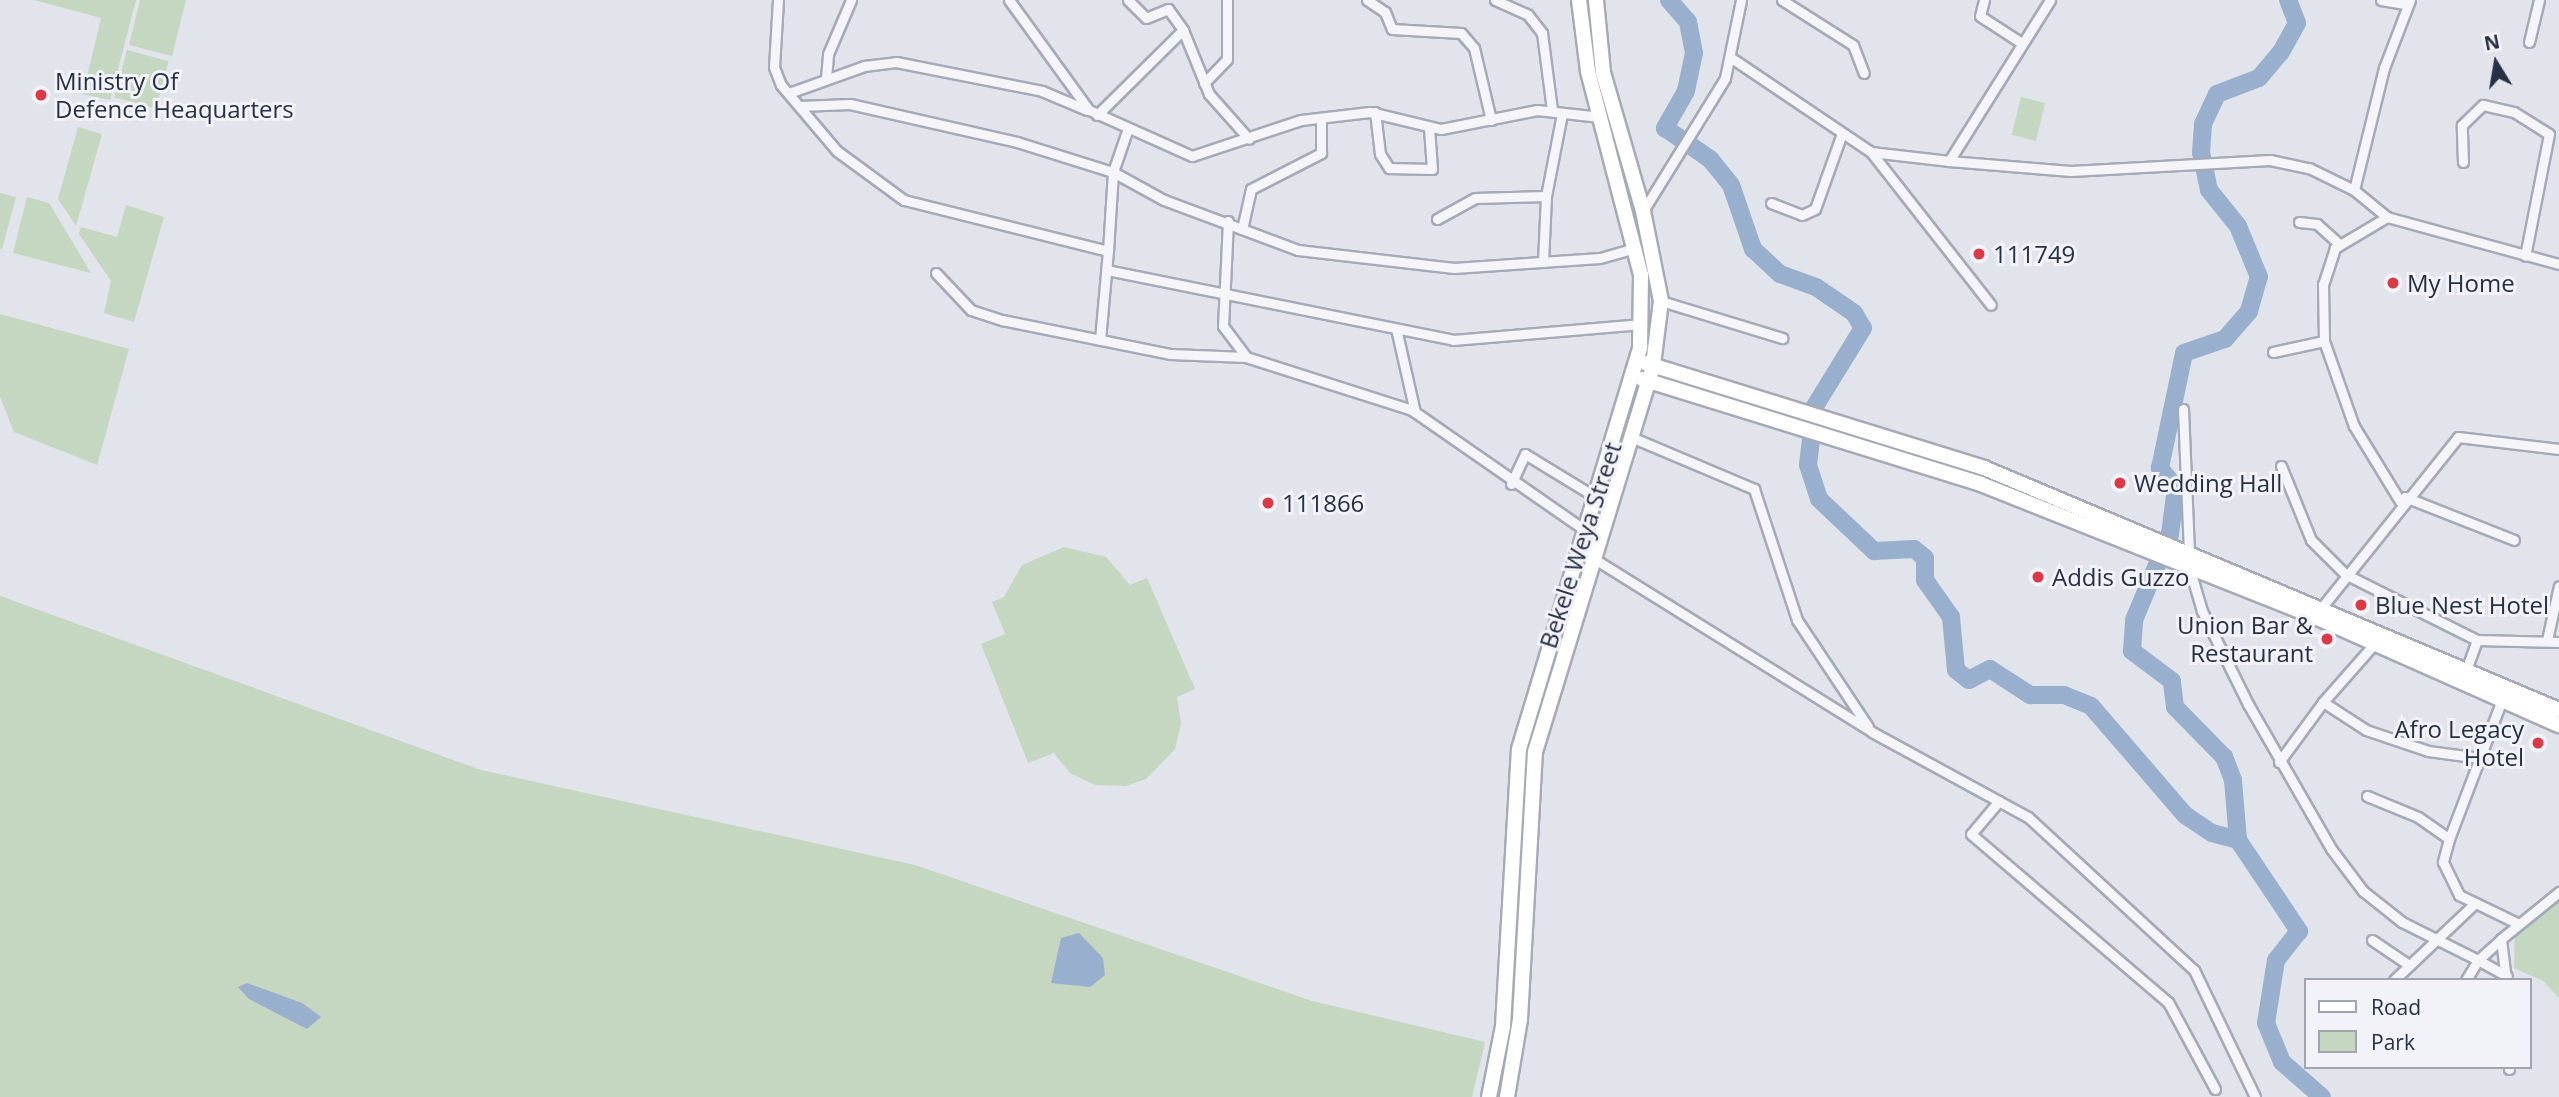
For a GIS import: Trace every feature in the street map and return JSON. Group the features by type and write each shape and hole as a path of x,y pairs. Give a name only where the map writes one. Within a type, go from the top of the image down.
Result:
{"main road":[{"name":"Bekele Weya Street","path":"1489,1097 1503,1026 1513,797 1531,696 1587,552 1587,531 1597,498 1642,379 1638,361 1642,324 1636,248 1600,117 1579,0"},
{"path":"1507,1097 1520,1019 1528,809 1547,702 1587,552 1631,438 1640,408 1642,379 1653,365 1661,301 1643,211 1603,72 1596,0"},
{"path":"1656,345 1681,373"},
{"path":"1638,361 1803,409 1984,468 2189,552 2318,611 2465,673 2559,710"},
{"path":"1642,379 1981,484 2190,570 2318,611 2375,643 2501,702 2559,725"},
{"path":"1640,408 1674,387"},
{"path":"1531,696 1547,702"}],"street":[{"path":"778,0 774,67 789,93 837,151 904,200 1108,251"},
{"path":"826,78 828,54 851,0"},
{"path":"1009,0 1093,113"},
{"path":"1128,0 1146,18 1168,9 1183,30 1205,83 1249,139"},
{"path":"1205,83 1227,58 1227,0"},
{"path":"1367,0 1385,12 1392,29 1461,33 1474,48 1491,120"},
{"path":"1495,0 1528,15 1542,33 1552,110"},
{"path":"1643,211 1683,150 1733,59 1741,0"},
{"path":"1782,0 1853,45 1864,73"},
{"path":"1984,0 1980,16 2020,42"},
{"path":"1949,161 2020,42 2050,0"},
{"path":"2354,190 2384,68 2409,3 2381,0"},
{"path":"2529,42 2539,0"},
{"path":"1093,113 1183,30"},
{"path":"1733,59 1841,136 1871,152 2051,171 2288,161 2354,190 2387,217 2559,264"},
{"path":"789,93 826,78 896,62 929,65 1042,90 1127,131 1192,156 1321,119 1375,113 1429,128 1552,110 1562,114 1600,117"},
{"path":"2463,162 2462,125 2483,104 2514,112 2549,134 2525,256"},
{"path":"799,106 872,108 1113,172 1164,200 1228,220 1242,229 1298,250 1393,264 1454,268 1544,262 1636,248"},
{"path":"1375,113 1380,154 1389,168 1432,169 1429,128"},
{"path":"1544,262 1546,196 1562,114"},
{"path":"1242,229 1251,189 1323,150 1321,119"},
{"path":"1100,340 1113,172 1127,131"},
{"path":"1771,203 1802,215 1815,209 1841,136"},
{"path":"1871,152 1992,305"},
{"path":"1437,219 1475,198 1546,196"},
{"path":"2339,244 2360,238 2387,217"},
{"path":"1228,220 1223,326 1246,356"},
{"path":"2299,222 2317,223 2339,244"},
{"path":"2339,244 2323,284 2324,341 2354,426 2403,499 2515,540"},
{"path":"1107,270 1397,333 1453,340 1642,324"},
{"path":"936,273 971,310 1170,354 1246,356 1415,412 1511,484 1587,531"},
{"path":"1661,301 1782,338"},
{"path":"1397,333 1415,412"},
{"path":"2273,352 2324,341"},
{"path":"2183,409 2189,552"},
{"path":"2318,611 2403,499 2461,436 2559,449"},
{"path":"1631,438 1754,489 1802,629 1872,732"},
{"path":"1511,484 1525,454 1597,498"},
{"path":"2281,466 2311,540 2345,574 2477,640 2559,642"},
{"path":"1587,552 1872,732 2028,817 2194,970 2255,1097"},
{"path":"2190,570 2202,611 2278,762 2363,891 2435,938 2506,978"},
{"path":"2547,640 2559,586"},
{"path":"2465,673 2477,640"},
{"path":"2278,762 2323,702 2375,643"},
{"path":"2323,702 2366,730 2428,751 2481,758"},
{"path":"2501,702 2449,839 2443,862 2448,880 2474,904 2517,923"},
{"path":"2367,796 2412,813 2449,839"},
{"path":"1999,801 1970,834 2168,1002 2215,1088"},
{"path":"2467,978 2478,960 2517,923 2559,892"},
{"path":"2396,978 2435,938 2474,904"},
{"path":"2501,939 2506,978"},
{"path":"2372,940 2409,965"}],"green space":[{"path":"34,0 136,0 110,100 83,94 101,18"},
{"path":"140,0 186,0 172,56 129,45"},
{"path":"127,50 169,61 156,108 114,97"},
{"path":"2021,97 2045,103 2036,141 2012,135"},
{"path":"78,127 102,134 76,226 58,199"},
{"path":"0,193 16,197 2,249 0,249"},
{"path":"27,197 49,203 91,273 13,253"},
{"path":"126,205 164,217 134,322 104,313 111,281 79,234 81,227 117,237"},
{"path":"0,314 129,349 97,465 14,432 0,397"},
{"path":"1064,547 1106,557 1130,585 1147,578 1195,689 1177,697 1181,724 1175,749 1146,779 1126,786 1095,785 1070,773 1054,753 1028,763 981,644 1005,634 992,602 1004,597 1022,565"},
{"path":"0,596 481,770 915,865 1312,1001 1485,1042 1472,1097 0,1097"},
{"path":"2559,900 2559,998 2543,981 2514,968 2515,933"}],"water":[{"path":"1079,933 1103,958 1105,975 1090,987 1051,983 1061,938"},
{"path":"247,983 302,1003 321,1017 307,1029 249,999 238,987"}],"waterway":[{"path":"1669,0 1688,22 1694,53 1686,91 1665,128 1710,159 1731,185 1753,249 1780,274 1816,287 1854,313 1863,328 1815,406 1808,465 1819,499 1874,551 1914,549 1925,558 1925,580 1951,617 1956,670 1969,680 1990,669 2030,695 2064,695 2091,706 2185,815 2212,833 2238,840 2299,931 2276,960 2266,1023 2282,1062 2322,1097"},
{"path":"2238,840 2233,780 2224,757 2175,707 2172,681 2132,651 2134,620 2170,534 2176,488 2160,468 2184,353 2225,339 2249,311 2259,277 2238,226 2209,190 2201,153 2203,124 2217,94 2259,78 2281,52 2297,23 2288,0"}],"place":[{"name":"Ministry Of Defence Heaquarters","path":"41,95"},
{"name":"111749","path":"1979,254"},
{"name":"My Home","path":"2393,283"},
{"name":"Wedding Hall","path":"2120,483"},
{"name":"111866","path":"1268,503"},
{"name":"Addis Guzzo","path":"2038,577"},
{"name":"Blue Nest Hotel","path":"2361,605"},
{"name":"Union Bar & Restaurant","path":"2327,639"},
{"name":"Afro Legacy Hotel","path":"2538,743"}]}
